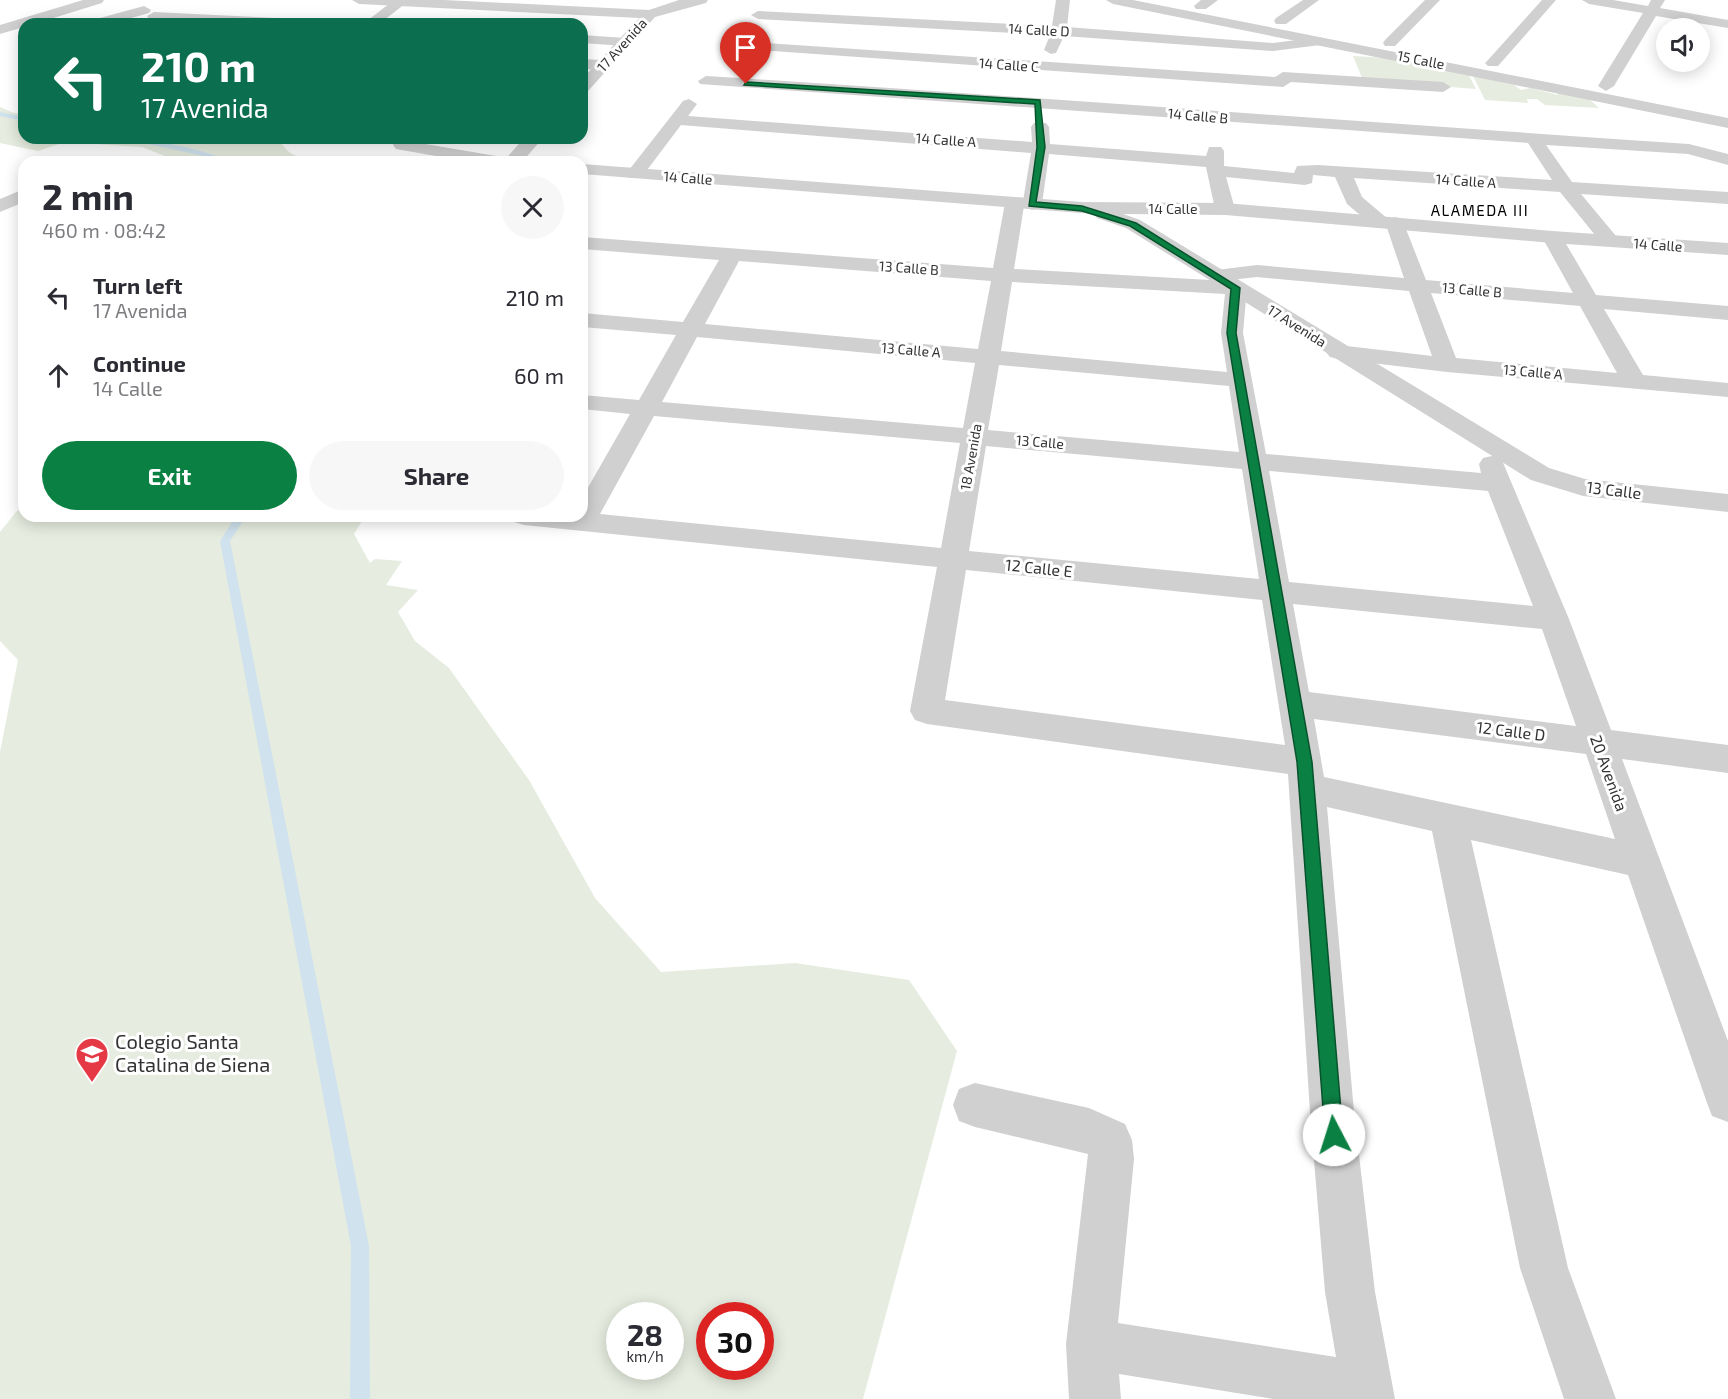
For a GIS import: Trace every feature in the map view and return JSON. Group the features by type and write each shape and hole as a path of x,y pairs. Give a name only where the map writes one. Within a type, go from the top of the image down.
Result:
{"street":[{"path":"12,11 33,18 90,0"},
{"path":"157,0 149,16 191,18"},
{"path":"359,0 650,14"},
{"path":"635,174 768,0"},
{"name":"15 Calle","path":"1113,0 1728,123"},
{"name":"15 Calle","path":"1172,0 1206,3 1281,21 1728,110"},
{"path":"1281,21 1312,0"},
{"path":"1390,43 1433,0"},
{"path":"1493,63 1549,0"},
{"path":"1589,0 1655,5 1728,24"},
{"path":"378,18 402,1"},
{"name":"17 Avenida","path":"588,82 650,14 690,1"},
{"path":"1606,86 1655,5"},
{"name":"14 Calle D","path":"758,15 1064,15 1203,59 1320,41"},
{"name":"18 Avenida","path":"1064,15 1041,84 1041,147 1002,275 927,711 1305,775"},
{"path":"1128,18 1184,20"},
{"path":"0,30 18,23"},
{"path":"588,39 626,42"},
{"path":"1273,47 1295,123 1318,170"},
{"name":"14 Calle C","path":"727,54 1041,84 1203,59 1283,80 1443,87"},
{"path":"1203,59 1212,117 1215,166 1225,209"},
{"path":"588,64 604,65"},
{"name":"14 Calle B","path":"706,81 1041,84 1212,117 1689,149 1728,160"},
{"name":"14 Calle A","path":"676,120 1041,147 1215,166 1305,179 1303,170 1318,170 1728,198"},
{"path":"1532,137 1566,187 1611,242"},
{"path":"518,156 528,144"},
{"path":"402,145 466,156"},
{"name":"14 Calle","path":"588,170 1082,208 1225,209 1611,242 1728,249"},
{"path":"1343,173 1354,200 1387,222 1417,285 1447,364"},
{"path":"0,206 18,198"},
{"name":"17 Avenida","path":"1082,208 1133,224 1226,282 1338,352 1502,470"},
{"path":"1552,237 1634,381"},
{"name":"13 Calle B","path":"588,243 1002,275 1226,282 1257,271 1728,313"},
{"path":"588,511 733,254"},
{"path":"1091,1344 1368,1393 1350,1292 1332,1112 1305,775 1232,333 1226,282"},
{"name":"13 Calle A","path":"588,321 1240,380"},
{"name":"13 Calle A","path":"1338,352 1726,392"},
{"name":"13 Calle","path":"588,403 1253,462 1502,470 1540,474 1583,487 1725,507"},
{"name":"20 Avenida","path":"1502,470 1597,742 1728,1100"},
{"name":"12 Calle E","path":"582,522 1554,620"},
{"name":"12 Calle D","path":"1294,703 1728,759"},
{"path":"1305,775 1448,819 1640,861"},
{"path":"1448,819 1544,1268 1590,1399"},
{"path":"975,1106 1089,1131 1109,1140 1111,1159 1091,1344 1095,1399"}],"shaded area":[{"path":"1353,56 1420,60 1466,70 1476,89 1363,80"},
{"path":"1473,76 1514,85 1521,90 1530,88 1558,95 1557,93 1585,95 1599,108 1545,105 1537,99 1527,99 1528,103 1485,100"},
{"path":"0,107 18,113 18,144 59,144 38,151 0,143"},
{"path":"96,144 282,144 296,156 165,156 142,147"},
{"path":"18,510 18,522 361,522 354,534 370,563 375,559 402,561 386,585 418,590 398,612 415,641 449,668 529,780 595,898 661,972 795,963 909,980 957,1051 863,1399 0,1399 0,752 18,660 0,641 0,532"}],"waterway":[{"path":"0,114 18,118"},
{"path":"154,144 209,156"},
{"path":"237,522 225,541 360,1246 360,1399"}],"place":[{"name":"Colegio Santa Catalina de Siena","path":"92,1083"}],"district":[{"name":"ALAMEDA III","path":"1480,211"}],"route":[{"path":"746,84 1038,102 1041,147 1032,204 1082,208 1133,224 1236,288 1232,333 1305,762 1334,1135"}]}
